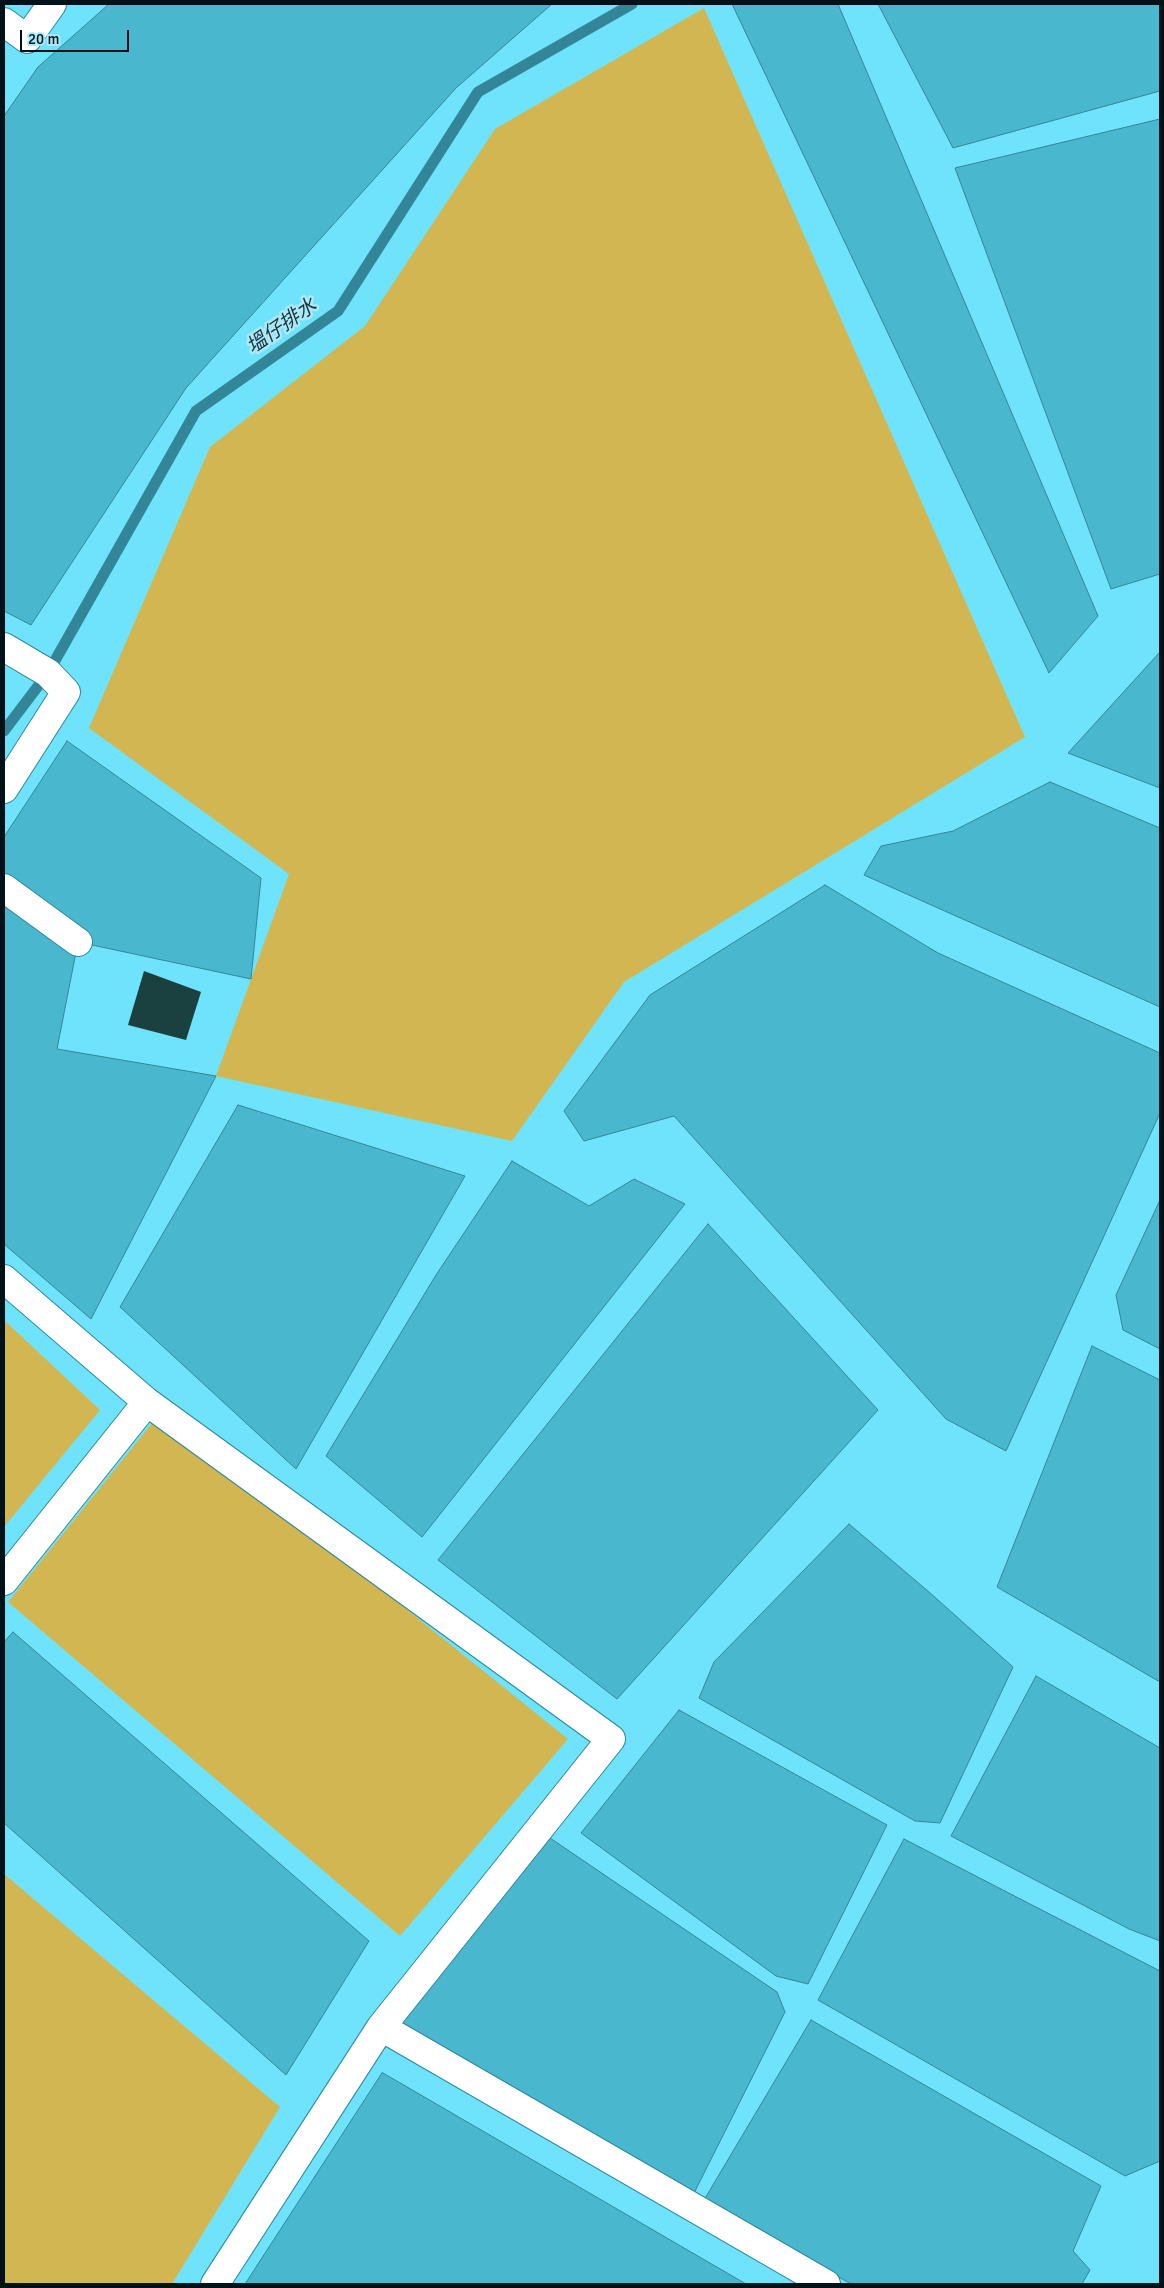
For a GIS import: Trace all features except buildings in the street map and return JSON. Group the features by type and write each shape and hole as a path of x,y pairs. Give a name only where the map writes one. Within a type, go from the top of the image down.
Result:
{"lane":[{"path":"4,22 27,39 52,4"},
{"path":"4,647 48,673 66,692 4,789"},
{"path":"4,888 78,942"},
{"path":"4,1278 146,1402 611,1739 381,2027 215,2284"},
{"path":"4,1581 146,1402"},
{"path":"381,2027 826,2284"}],"shaded area":[{"path":"704,8 1025,737 624,982 512,1141 216,1076 289,874 89,728 210,447 365,326 495,129"},
{"path":"4,1320 100,1410 4,1527"},
{"path":"161,1412 568,1739 400,1936 8,1602"},
{"path":"4,1874 280,2107 172,2284 4,2284"}],"water":[{"path":"109,4 552,4 456,88 186,388 31,625 4,611 4,116 38,67"},
{"path":"732,4 838,4 1098,616 1049,673"},
{"path":"878,4 1160,4 1160,91 953,148"},
{"path":"1160,119 1160,574 1111,589 955,168"},
{"path":"1160,652 1160,788 1068,753"},
{"path":"67,741 261,878 251,979 78,942 57,1049 216,1076 91,1319 4,1244 4,837"},
{"path":"1050,782 1160,828 1160,1007 864,875 881,846 953,831"},
{"path":"825,885 938,953 1160,1053 1160,1113 1006,1451 946,1419 674,1116 584,1141 564,1111 650,995"},
{"path":"238,1105 465,1176 296,1469 120,1307"},
{"path":"512,1161 589,1206 634,1179 685,1204 422,1537 326,1456 436,1275"},
{"path":"1160,1200 1160,1349 1123,1330 1116,1295"},
{"path":"708,1224 878,1410 617,1699 438,1560"},
{"path":"1092,1346 1160,1380 1160,1682 997,1587"},
{"path":"849,1524 1013,1667 940,1823 915,1821 699,1698 714,1662"},
{"path":"13,1632 369,1941 286,2075 4,1823 4,1642"},
{"path":"1036,1676 1160,1748 1160,1941 1129,1929 951,1836"},
{"path":"679,1710 887,1825 808,1984 776,1976 581,1833"},
{"path":"550,1838 777,1992 785,2012 688,2205 401,2024"},
{"path":"904,1839 1160,1971 1160,2161 1125,2176 818,2000"},
{"path":"811,2020 1101,2186 1073,2251 1090,2270 1082,2284 851,2284 704,2200"},
{"path":"383,2073 746,2284 245,2284"}],"waterway":[{"name":"塭仔排水","path":"4,731 48,673 196,411 338,311 478,92 632,4"}]}
